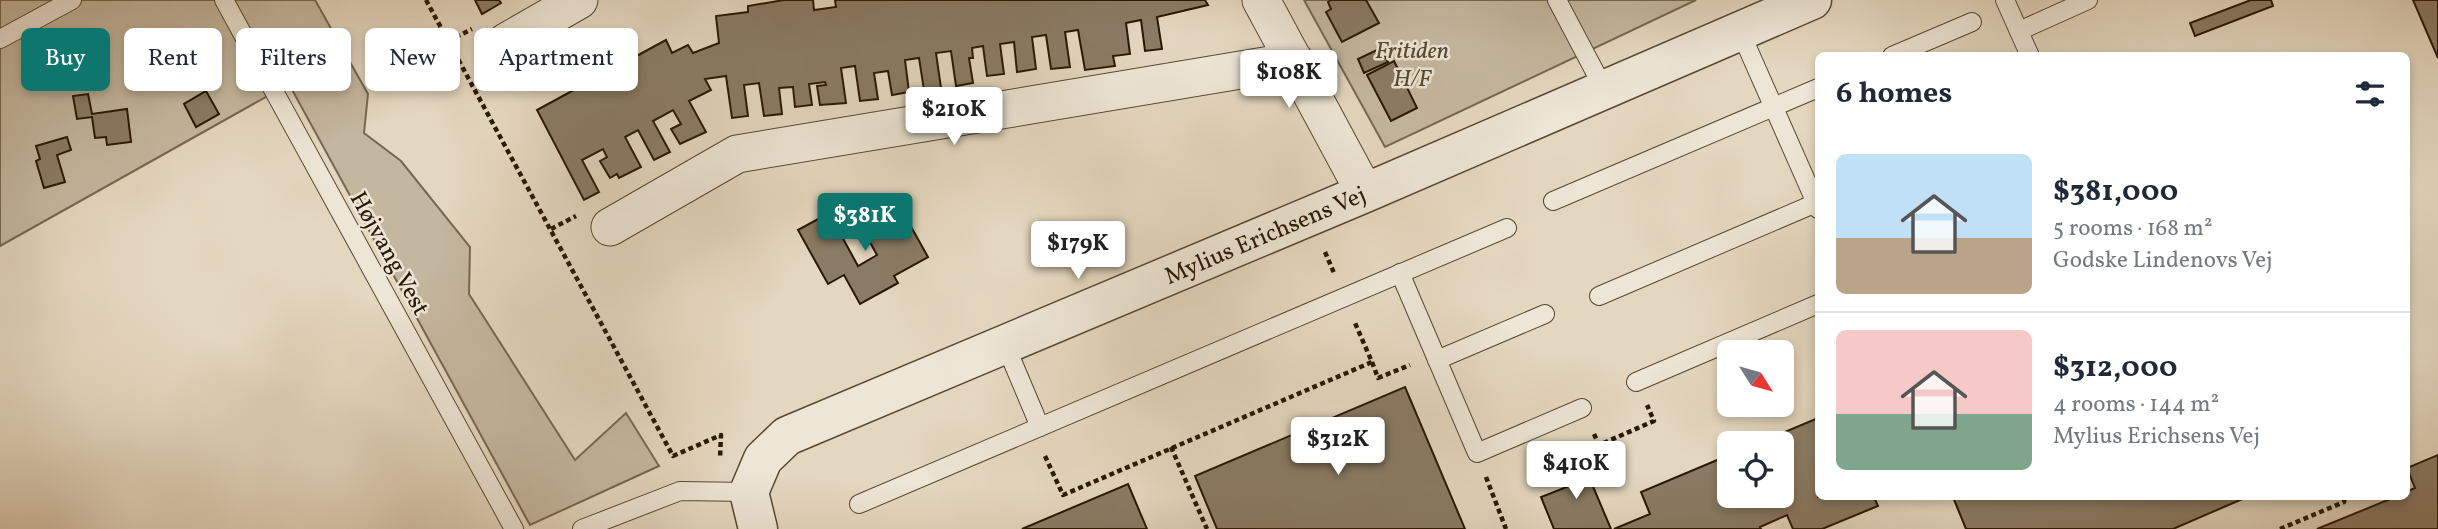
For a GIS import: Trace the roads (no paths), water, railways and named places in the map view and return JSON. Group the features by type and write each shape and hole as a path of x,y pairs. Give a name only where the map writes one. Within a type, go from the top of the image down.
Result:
{"street":[{"path":"530,28 579,0"},
{"path":"1261,0 1365,193"},
{"name":"Mylius Erichsens Vej","path":"733,492 787,436 1365,193 1812,0"},
{"path":"610,227 737,154 1295,61"},
{"path":"733,492 758,529"}],"lane":[{"path":"0,39 72,0"},
{"name":"Højvang Vest","path":"224,0 514,529"},
{"path":"1557,0 1604,89"},
{"path":"2005,0 2028,52"},
{"path":"2019,31 2088,0"},
{"path":"1901,52 1972,22"},
{"path":"1741,31 1815,199"},
{"path":"1553,201 1815,89"},
{"path":"1599,296 1815,205"},
{"path":"859,504 1507,228"},
{"path":"1400,273 1477,453 1582,408"},
{"path":"1636,382 1815,305"},
{"path":"1436,357 1545,314"},
{"path":"1005,344 1036,428"},
{"path":"582,529 680,491 733,492"}],"park label":[{"name":"Fritiden H/F","path":"1412,64"}]}
